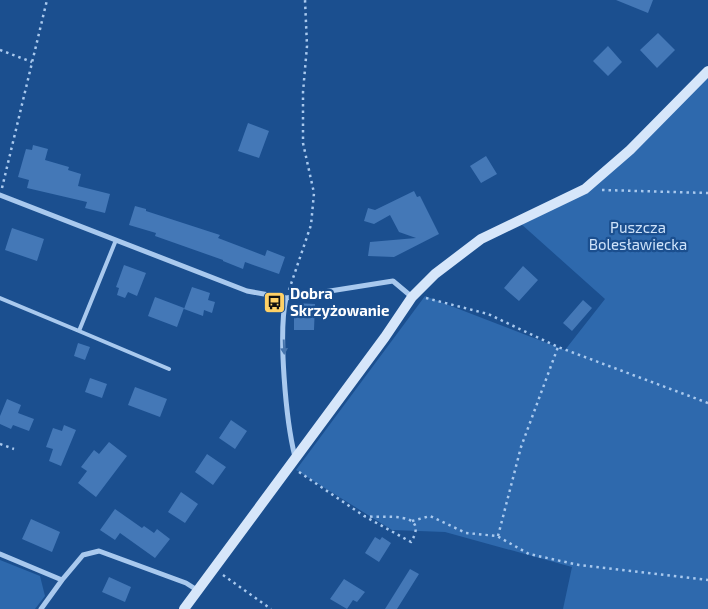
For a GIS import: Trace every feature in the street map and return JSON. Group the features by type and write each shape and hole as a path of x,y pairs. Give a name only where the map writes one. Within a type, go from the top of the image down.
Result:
{"main road":[{"path":"184,609 412,297 435,274 481,240 585,189 630,150 708,71"}],"street":[{"path":"0,195 247,291 286,298 393,281 412,297"},
{"path":"286,298 283,312 284,364 292,462"},
{"path":"41,609 83,555 99,551 186,583 198,591"},
{"path":"0,554 62,580"}],"lane":[{"path":"79,331 116,240"},
{"path":"0,298 169,369"}],"path":[{"path":"0,195 47,0"},
{"path":"286,298 298,269 311,225 314,193 303,143 302,92 308,46 305,0"},
{"path":"0,50 32,62"},
{"path":"585,189 708,193"},
{"path":"412,297 434,298 488,314 558,347 708,402"},
{"path":"498,536 521,447 558,347"},
{"path":"0,444 14,449"},
{"path":"292,462 364,516 411,542 416,535 416,528 412,521 403,517 378,518 364,516"},
{"path":"412,521 430,516 466,533 498,536 530,554 579,565 708,580"},
{"path":"214,568 271,609"}],"green space":[{"name":"Puszcza Bolesławiecka","path":"708,76 708,609 563,609 572,567 445,532 392,530 296,470 425,296 565,350 605,299 520,223 581,192"},
{"path":"0,560 40,576 45,596 35,609 0,609"}],"building":[{"path":"616,0 653,0 648,13"},
{"path":"658,33 675,50 657,68 640,50"},
{"path":"608,46 622,62 608,76 593,61"},
{"path":"248,123 269,131 259,158 238,151"},
{"path":"33,145 48,149 45,160 69,167 68,170 81,174 78,186 110,194 105,213 85,208 87,202 27,188 29,180 18,177 26,149 32,150"},
{"path":"486,156 497,174 481,183 470,166"},
{"path":"414,191 417,197 420,196 439,234 394,257 368,256 370,242 416,238 399,232 390,215 374,224 364,221 368,208 375,210"},
{"path":"135,206 220,235 218,238 265,256 267,250 285,257 279,274 245,262 243,269 155,236 156,233 129,225"},
{"path":"12,228 44,239 37,261 5,250"},
{"path":"124,265 146,273 137,296 128,292 125,298 117,295 119,288 116,287"},
{"path":"523,266 538,280 519,301 504,288"},
{"path":"192,287 210,293 208,300 215,302 212,313 204,310 203,316 184,309"},
{"path":"155,297 184,308 177,327 148,316"},
{"path":"583,300 592,308 572,331 563,323"},
{"path":"294,303 315,304 314,330 294,330"},
{"path":"78,343 90,347 85,360 74,356"},
{"path":"90,378 107,384 102,398 85,392"},
{"path":"135,387 167,399 160,417 128,405"},
{"path":"7,399 21,405 18,413 34,419 29,431 13,425 11,429 0,424 0,416"},
{"path":"231,420 247,431 235,449 219,438"},
{"path":"64,425 76,430 61,466 49,461 53,449 46,447 53,428 62,431"},
{"path":"109,442 127,456 96,497 78,483 87,471 81,467 94,450 99,454"},
{"path":"207,454 226,467 213,485 195,472"},
{"path":"181,492 198,504 185,523 168,512"},
{"path":"115,509 142,528 144,526 154,533 157,529 170,539 155,558 120,533 115,540 100,530"},
{"path":"31,519 60,532 52,552 22,539"},
{"path":"375,537 380,540 382,537 391,543 379,562 365,553"},
{"path":"410,569 419,574 397,609 385,609"},
{"path":"109,577 131,587 125,602 102,592"},
{"path":"344,579 365,592 357,602 353,600 347,609 330,599"}],"place":[{"name":"Dobra Skrzyżowanie","path":"274,302"}]}
